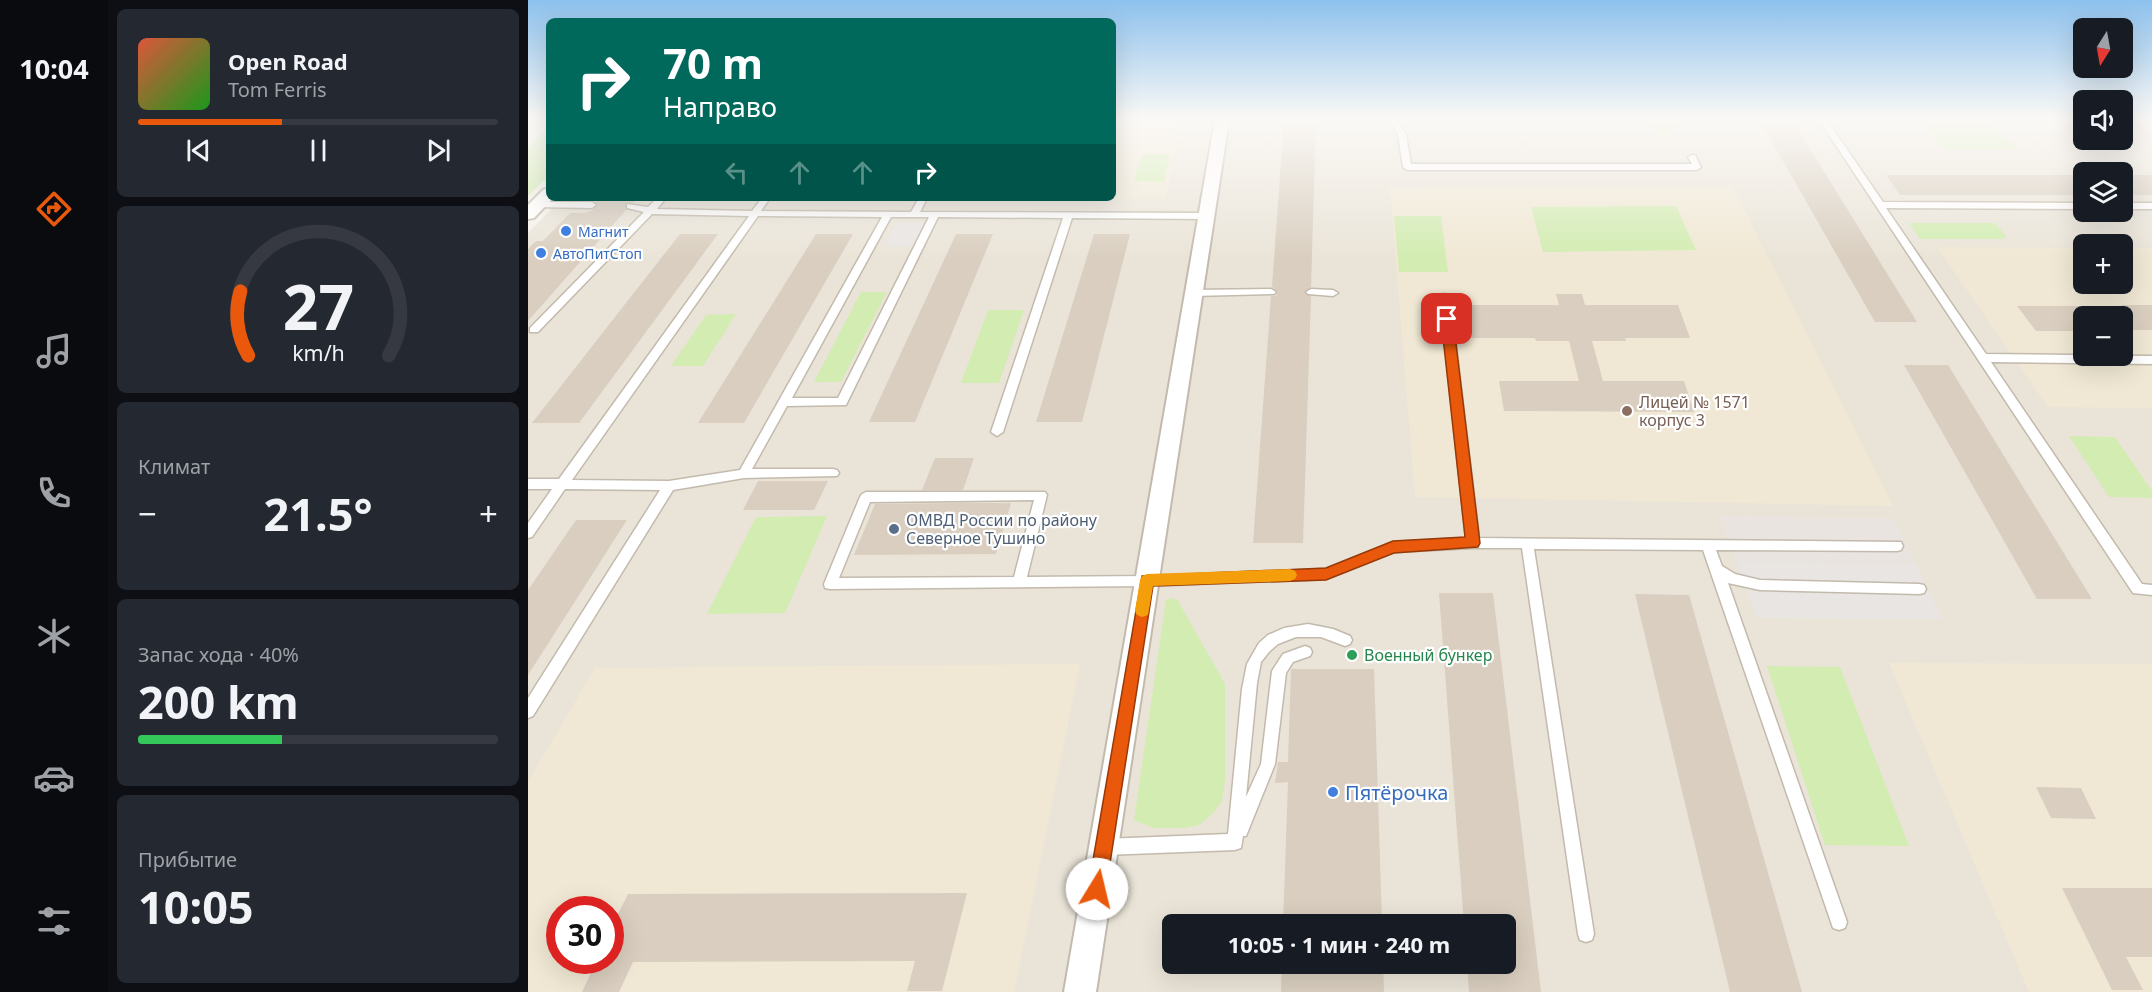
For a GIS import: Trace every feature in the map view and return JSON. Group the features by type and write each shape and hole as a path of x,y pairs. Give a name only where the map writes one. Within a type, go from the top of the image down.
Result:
{"street":[{"path":"1080,992 1214,166"}],"lane":[{"path":"1407,166 1697,166"},
{"path":"1854,166 2138,589 2152,590"},
{"path":"534,330 660,201"},
{"path":"528,533 764,201"},
{"path":"914,214 920,201"},
{"path":"538,204 592,205"},
{"path":"1880,205 2073,206"},
{"path":"630,206 652,211 755,213 1206,216"},
{"path":"2133,206 2152,206"},
{"path":"744,474 888,214"},
{"path":"784,402 842,402 935,214"},
{"path":"997,432 1068,215"},
{"path":"1194,293 1271,292"},
{"path":"1311,292 1333,293"},
{"path":"1444,297 1473,543"},
{"path":"1983,358 2152,360"},
{"path":"528,484 669,486 744,474 833,473"},
{"path":"528,711 669,486"},
{"path":"1019,582 1041,495 866,497 830,585 1147,580 1326,574 1393,547 1473,543 1897,546"},
{"path":"1527,543 1586,934"},
{"path":"1708,545 1839,922"},
{"path":"1717,570 1732,579 1760,585 1919,589"},
{"path":"1235,842 1241,764 1250,683 1255,660 1267,642 1280,634 1308,630 1332,633 1345,640"},
{"path":"1235,842 1268,764 1280,671 1288,658 1305,652"},
{"path":"1104,847 1235,842"}],"shaded area":[{"path":"1116,166 2073,166 2073,222 2133,222 2133,166 2152,166 2152,992 528,992 528,233 559,201 1116,201"},
{"path":"1116,166 1173,166 1166,199 1116,199"},
{"name":"Лицей № 1571 корпус 3","path":"1733,187 1893,506 1415,497 1390,188"},
{"path":"897,223 925,223 913,247 884,246"},
{"path":"1937,247 2073,248 2073,294 2133,294 2133,248 2152,248 2152,408 2048,407"},
{"path":"1719,516 1894,518 1916,565 1737,563"},
{"path":"1737,563 1916,565 1942,619 1757,618"},
{"path":"1889,663 2152,664 2152,992 2029,992"},
{"path":"1080,664 1014,992 528,992 528,782 595,668"}],"green space":[{"path":"528,166 546,166 546,181 543,181 528,196"},
{"path":"1138,166 1167,166 1164,182 1134,181"},
{"path":"1676,206 1696,250 1543,252 1531,207"},
{"path":"1394,216 1441,216 1448,272 1399,272"},
{"path":"1909,223 1995,223 2006,236 2004,239 1920,239"},
{"path":"861,292 887,292 841,382 814,382"},
{"path":"988,310 1024,310 999,383 961,383"},
{"path":"736,314 703,366 671,366 706,315"},
{"path":"2069,436 2115,437 2152,491 2152,498 2109,497"},
{"path":"827,516 785,613 707,614 756,517"},
{"path":"1173,598 1178,601 1225,684 1225,780 1222,801 1214,812 1199,825 1184,828 1153,828 1134,820 1166,600"},
{"path":"1767,666 1840,667 1909,846 1825,845"}],"building":[{"path":"1281,166 1315,166 1311,287 1304,292 1311,296 1303,543 1253,543 1271,296 1276,296 1278,292 1272,287"},
{"path":"1786,166 1821,166 1917,322 1875,322"},
{"path":"1886,175 2073,175 2073,195 1900,195"},
{"path":"2133,175 2152,175 2152,195 2133,195"},
{"path":"635,201 633,203 626,202 626,210 528,321 528,249 536,241 543,241 570,213 585,213 593,210 598,205 595,202"},
{"path":"680,234 718,234 579,423 532,423"},
{"path":"816,234 853,234 744,423 698,423"},
{"path":"956,234 993,234 915,422 869,422"},
{"path":"1094,234 1130,234 1082,422 1036,422"},
{"path":"1556,294 1582,294 1585,305 1678,305 1690,338 1625,338 1626,341 1592,341 1603,381 1684,381 1694,412 1504,411 1499,381 1579,381 1569,341 1536,341 1535,338 1470,338 1466,305 1559,305"},
{"path":"2152,305 2152,330 2133,330 2133,306 2122,306"},
{"path":"2017,306 2073,306 2073,331 2036,331"},
{"path":"1904,365 1948,365 2092,599 2037,599"},
{"path":"935,458 974,458 963,490 922,490"},
{"path":"758,481 828,481 814,510 743,510"},
{"path":"1011,503 996,554 854,555 875,504"},
{"path":"576,520 627,520 528,675 528,590"},
{"path":"1439,593 1493,593 1541,992 1469,992 1468,974 1516,974 1516,914 1463,914"},
{"path":"1635,594 1689,595 1802,992 1730,992"},
{"name":"Пятёрочка","path":"1291,669 1374,669 1382,914 1283,914 1288,782 1275,783 1278,762 1288,762"},
{"path":"2036,787 2081,788 2096,819 2051,818"},
{"path":"2062,888 2152,888 2152,957 2126,957 2143,990 2112,990"},
{"path":"967,893 942,991 907,991 915,961 633,962 619,992 582,992 590,974 624,974 624,902 628,894"},
{"path":"1282,974 1383,974 1384,992 1281,992"}],"slow traffic":[{"path":"1142,611 1147,580 1290,575"}],"place":[{"name":"Магнит","path":"566,231"},
{"name":"АвтоПитСтоп","path":"541,253"},
{"name":"Лицей № 1571 корпус 3","path":"1627,411"},
{"name":"ОМВД России по району Северное Тушино","path":"894,529"},
{"name":"Военный бункер","path":"1352,655"},
{"name":"Пятёрочка","path":"1333,792"}],"route":[{"path":"1097,889 1147,580 1326,574 1393,547 1473,543 1447,319"}]}
